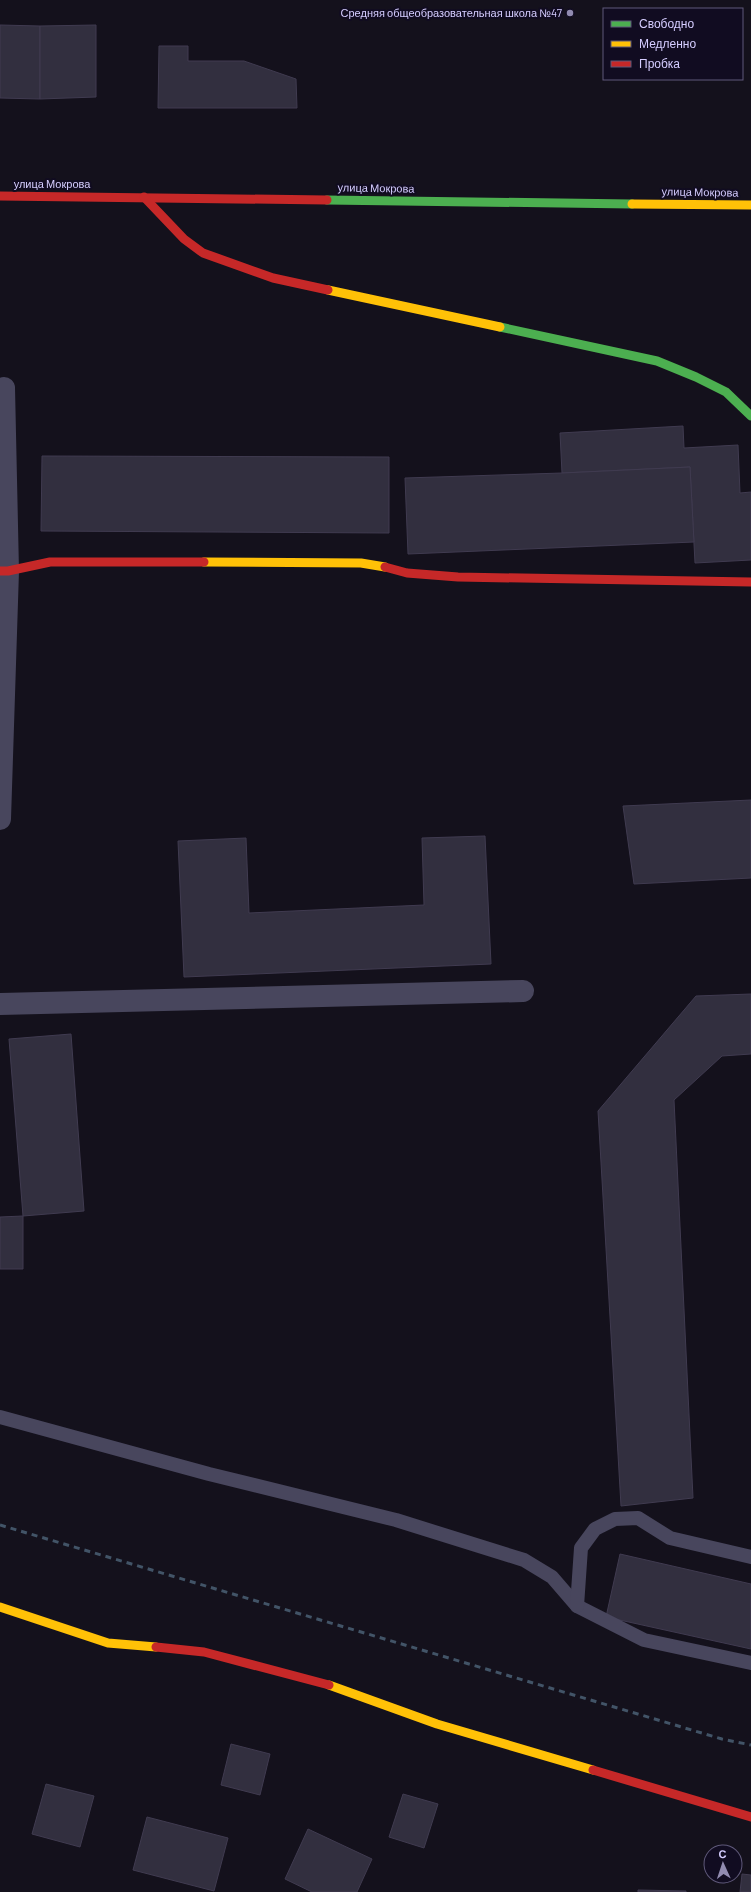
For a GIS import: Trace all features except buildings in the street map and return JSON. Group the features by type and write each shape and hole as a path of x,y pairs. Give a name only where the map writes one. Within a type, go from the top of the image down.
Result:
{"street":[{"name":"улица Мокрова","path":"0,196 751,205"},
{"path":"144,197 184,239 203,253 273,278 585,344 657,361 696,376 726,392 751,416"},
{"path":"0,819 4,571 4,388"},
{"path":"4,571 50,562 360,563 379,565 407,573 458,577 751,582"},
{"path":"0,1004 523,992"},
{"path":"0,1607 108,1643 204,1652 324,1683 437,1724 751,1817"}],"lane":[{"path":"0,1417 209,1474 396,1520 524,1560 552,1577 577,1606 644,1640 751,1663"},
{"path":"577,1606 581,1548 595,1528 615,1519 638,1518 670,1538 751,1557"}],"railway":[{"path":"0,1525 722,1739 751,1745"}],"traffic: fast":[{"path":"327,200 632,204"},
{"path":"500,327 657,361 696,377 726,392 751,416"}],"traffic: slow":[{"path":"632,204 751,205"},
{"path":"328,290 500,327"},
{"path":"204,562 361,563 385,567"},
{"path":"0,1607 108,1643 156,1647"},
{"path":"329,1685 437,1724 593,1770"}],"traffic: jam":[{"path":"0,196 327,200"},
{"path":"144,197 184,239 203,253 273,278 328,290"},
{"path":"0,571 8,571 50,562 204,562"},
{"path":"385,567 407,573 458,577 751,582"},
{"path":"156,1647 204,1652 329,1685"},
{"path":"593,1770 751,1817"}],"place":[{"name":"Средняя общеобразовательная школа №47","path":"570,13"}]}
